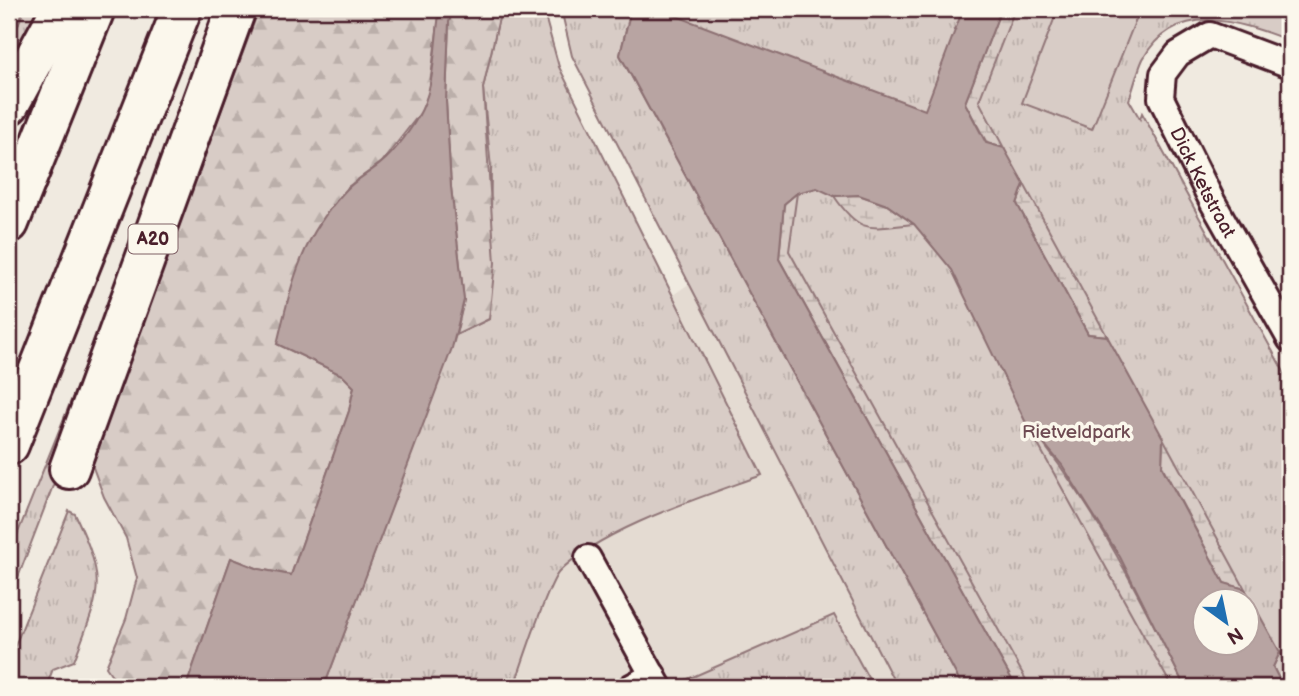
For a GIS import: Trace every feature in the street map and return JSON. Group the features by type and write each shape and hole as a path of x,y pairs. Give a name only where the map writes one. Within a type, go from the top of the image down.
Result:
{"highway":[{"path":"9,105 61,9"},
{"path":"9,223 95,9"},
{"name":"A20","path":"9,445 182,9"},
{"name":"A20","path":"69,469 236,9"}],"street":[{"name":"Dick Ketstraat","path":"1290,65 1210,35 1178,54 1163,74 1161,98 1212,201 1290,339"},
{"path":"588,558 656,681 631,687"}],"shaded area":[{"path":"440,9 453,9 449,22 446,101 451,187 464,300 452,348 324,687 186,687 231,558 259,569 291,575 349,411 354,387 342,375 277,344 288,301 300,262 318,226 350,186 392,153 419,116 430,85"},
{"path":"631,9 658,9 925,110 963,9 1001,9 965,103 986,143 1004,148 1024,184 1017,204 1088,334 1107,336 1163,438 1162,467 1224,583 1242,588 1190,588 1190,658 1260,658 1260,616 1280,652 1273,667 1283,687 1185,687 1120,557 1062,465 1025,421 952,270 914,224 887,205 859,195 834,196 817,188 797,193 784,204 779,259 1016,687 963,687 620,55"},
{"path":"744,245 980,687 491,687 639,319"}],"green space":[{"path":"9,9 24,9 9,48"},
{"path":"24,9 37,9 9,77 9,48"},
{"path":"259,9 440,9 429,92 421,112 382,162 348,187 277,344 342,375 354,387 349,411 291,575 259,569 231,558 186,687 120,687 106,667 126,619 137,578 126,538 104,497 91,462"},
{"path":"453,9 501,9 483,88 495,263 489,319 456,335 464,300 451,187 446,101 449,22"},
{"path":"501,9 543,9 559,67 762,475 654,515 577,556 554,579 514,687 324,687 456,335 489,319 491,168 483,88"},
{"name":"Rietveldpark","path":"561,9 1290,9 1290,41 1230,22 1191,22 1173,28 1157,40 1143,59 1129,100 1140,119 1142,113 1290,383 1290,687 980,687 626,29 620,55 963,687 897,687 572,56"},
{"path":"1001,9 1015,9 979,101 1004,148 987,143 965,103"},
{"path":"1058,9 1140,9 1092,129 1022,103"},
{"path":"1024,184 1107,336 1088,334 1017,204"},
{"path":"797,193 789,251 1030,687 1016,687 779,259 784,204"},
{"path":"859,195 887,205 914,224 868,227 852,218 834,196"},
{"path":"152,199 67,449 9,601 9,555"},
{"path":"1025,421 1072,483 1113,549 1185,687 1172,687"},
{"path":"1163,438 1244,588 1224,583 1162,466"},
{"path":"69,511 75,514 96,573 97,588 90,618 74,661 53,669 46,687 9,687 9,661"},
{"path":"834,615 873,687 672,686"},
{"path":"1280,652 1290,672 1290,687 1283,687 1273,667"}]}
